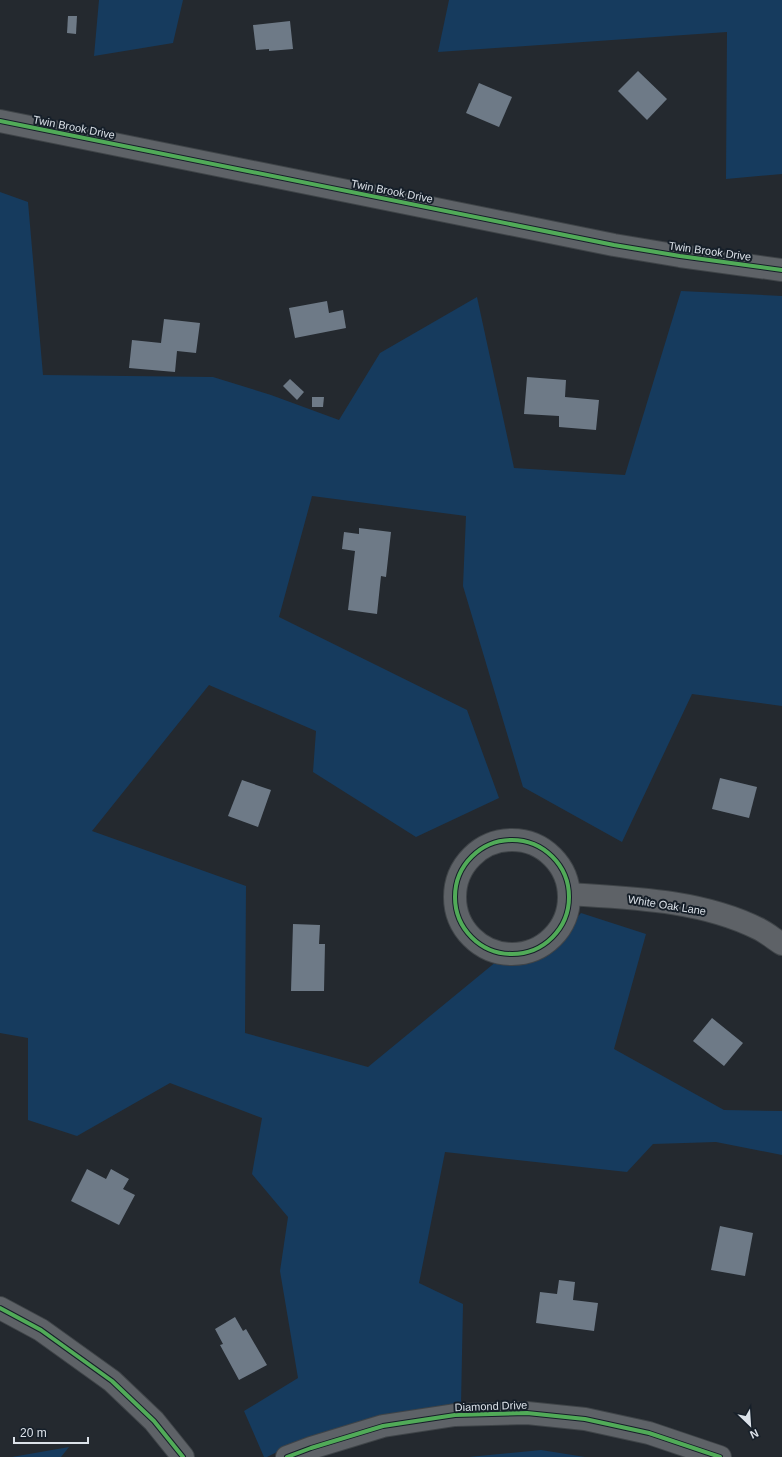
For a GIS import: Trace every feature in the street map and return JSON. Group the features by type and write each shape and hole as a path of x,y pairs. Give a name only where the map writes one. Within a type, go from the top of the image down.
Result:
{"street":[{"name":"Twin Brook Drive","path":"0,121 607,243 680,256 782,270"},
{"path":"502,842 526,842 537,846 547,853 556,861 563,871 569,894 565,918 551,939 541,946 518,954 505,954 493,950 482,945 472,937 464,927 456,904 458,880 467,864 480,851 490,845 502,842"},
{"name":"White Oak Lane","path":"569,894 627,898 676,904 718,913 759,929 782,944"},
{"path":"0,1308 41,1330 112,1381 154,1421 183,1457"},
{"name":"Diamond Drive","path":"287,1457 383,1426 455,1415 526,1413 585,1419 642,1431 720,1457"}],"shaded area":[{"path":"99,0 183,0 173,43 94,56"},
{"path":"449,0 782,0 782,174 726,179 727,32 438,52"},
{"path":"0,192 28,202 43,375 213,377 271,395 339,420 380,353 477,297 514,468 625,475 681,291 782,296 782,706 692,694 622,842 523,787 463,586 466,516 312,496 279,617 467,710 499,798 416,837 313,772 316,731 209,685 92,831 246,886 245,1033 368,1067 497,961 543,957 581,913 646,934 614,1049 724,1110 782,1111 782,1155 716,1142 653,1144 627,1172 445,1152 419,1283 463,1304 461,1405 307,1437 267,1457 264,1457 244,1411 298,1378 280,1271 288,1217 252,1174 262,1118 170,1083 77,1136 28,1120 28,1038 0,1033"},
{"path":"69,1447 61,1457 12,1457"},
{"path":"541,1450 585,1457 469,1457"}],"building":[{"path":"68,16 77,16 76,34 67,33"},
{"path":"290,21 293,49 269,51 269,49 256,50 253,25"},
{"path":"638,71 667,99 647,120 618,91"},
{"path":"479,83 512,97 499,127 466,113"},
{"path":"327,301 329,313 343,310 346,328 295,338 289,308"},
{"path":"164,319 200,323 196,353 177,351 175,372 129,368 132,340 161,343"},
{"path":"527,377 566,380 565,397 599,400 596,430 559,427 559,416 524,414"},
{"path":"290,379 304,392 297,400 283,386"},
{"path":"312,397 324,397 323,407 312,407"},
{"path":"359,528 391,532 386,577 381,576 377,614 348,610 355,551 342,549 344,532 359,534"},
{"path":"720,778 757,787 749,818 712,809"},
{"path":"242,780 271,790 258,827 228,816"},
{"path":"293,924 320,925 319,944 325,944 324,991 291,991"},
{"path":"712,1018 743,1043 724,1066 693,1041"},
{"path":"87,1169 106,1179 111,1169 129,1179 123,1189 135,1195 119,1225 71,1201"},
{"path":"720,1226 753,1233 745,1276 711,1270"},
{"path":"559,1280 575,1282 573,1300 598,1303 594,1331 536,1323 540,1292 557,1294"},
{"path":"235,1317 243,1331 246,1329 267,1365 239,1380 220,1345 223,1344 215,1329"}],"cycle path":[{"path":"0,121 614,245 782,270"},
{"path":"512,840 534,845 552,857 564,875 569,897 564,919 552,937 534,949 512,954 490,949 472,937 460,919 455,897 460,875 472,857 490,845 512,840"},
{"path":"0,1308 41,1330 112,1381 154,1421 183,1457"},
{"path":"287,1457 383,1426 455,1415 527,1413 585,1419 649,1433 720,1457"}]}
